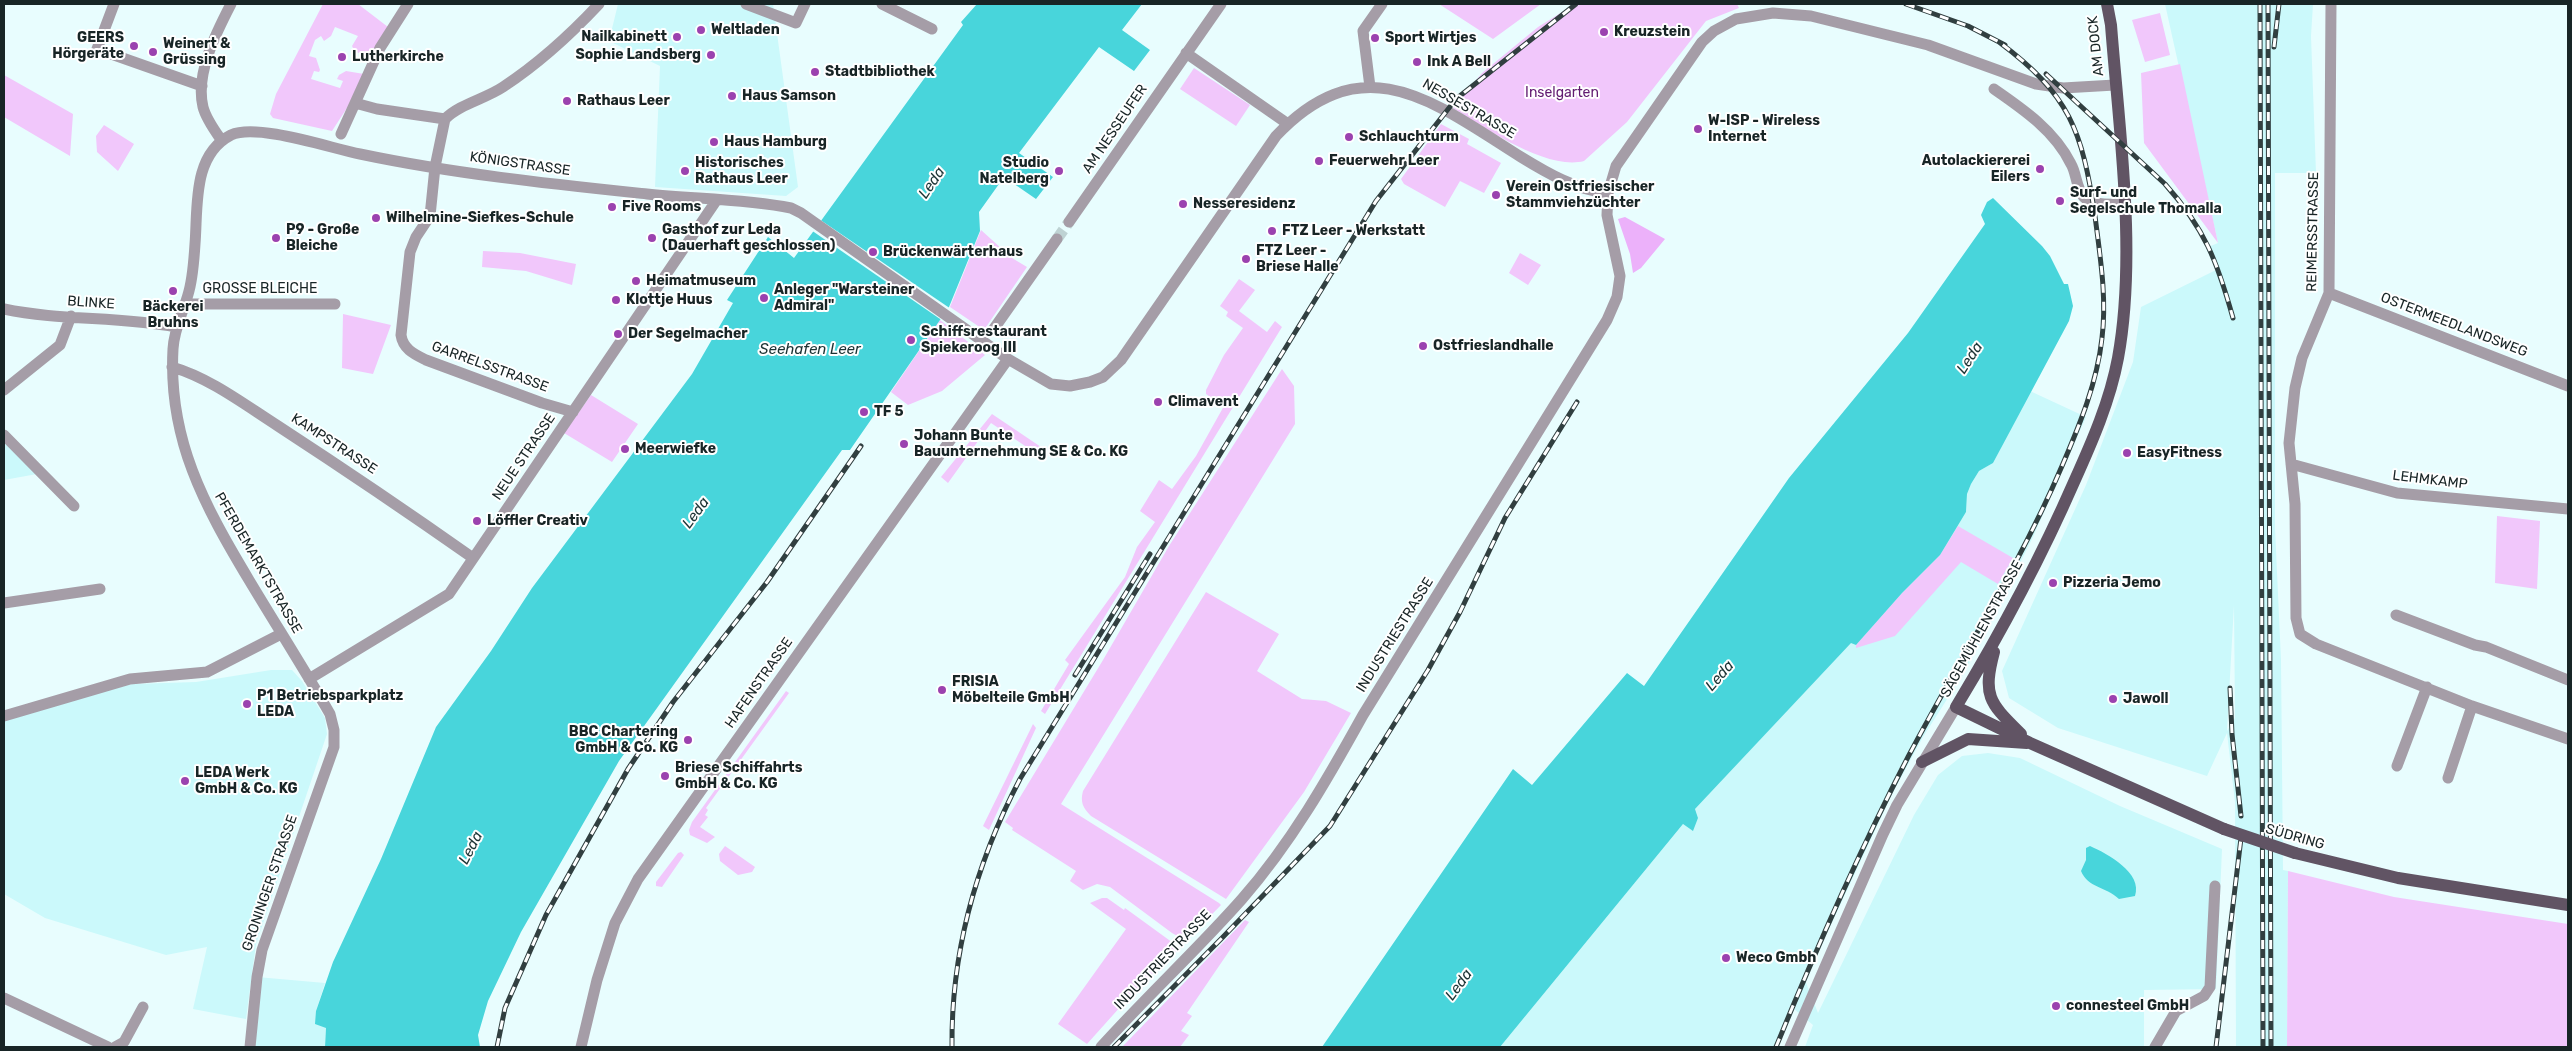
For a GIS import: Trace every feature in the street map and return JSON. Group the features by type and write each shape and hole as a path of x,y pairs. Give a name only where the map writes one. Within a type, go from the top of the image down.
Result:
{"main road":[{"name":"AM DOCK","path":"2107,4 2115,85"},
{"name":"SÄGEMÜHLENSTRASSE","path":"1956,706 1998,637 2053,530 2081,468 2110,390 2118,358 2125,293 2124,204 2115,85"},
{"name":"SÜDRING","path":"1998,637 1989,671 1988,683 1991,699 1996,708 2030,743"},
{"name":"SÜDRING","path":"1956,706 2030,743 2224,829 2295,853 2398,878 2568,905"},
{"path":"1922,762 1968,739 2030,743"}],"street":[{"path":"114,4 97,49 202,86"},
{"path":"222,140 211,125 203,108 202,86 218,29 231,4"},
{"path":"341,134 380,48 408,4"},
{"path":"355,103 377,109 445,119 501,89 571,33 599,4"},
{"path":"746,4 796,23 805,4"},
{"path":"882,4 932,29"},
{"name":"AM NESSEUFER","path":"1069,222 1221,4"},
{"path":"1370,87 1363,31 1382,4"},
{"name":"REIMERSSTRASSE","path":"2331,4 2329,292 2302,358 2295,388 2289,443 2295,504 2296,618 2300,634 2316,644 2427,687"},
{"path":"1608,193 1616,166 1702,42 1714,31 1736,19 1773,13 1811,16 1958,55 2036,84 2063,88 2115,85"},
{"path":"1186,53 1288,124"},
{"name":"NESSESTRASSE","path":"814,222 1008,359 1056,385 1081,385 1097,380 1109,372 1121,360 1276,136 1303,110 1321,98 1347,90 1370,87 1405,91 1421,97 1560,179 1608,193"},
{"path":"1994,89 2025,110 2054,139 2072,164 2082,195 2088,200 2124,204"},
{"name":"GARRELSSTRASSE","path":"445,119 435,167 430,216 416,237 410,252 401,335 405,346 426,360 542,404 573,412"},
{"name":"KÖNIGSTRASSE","path":"222,140 242,132 262,132 363,155 562,186 792,208 814,222"},
{"name":"PFERDEMARKTSTRASSE","path":"222,140 213,148 202,167 192,271 185,304 176,327 172,367 179,428 187,460 200,494 281,634 309,678"},
{"name":"INDUSTRIESTRASSE","path":"1101,1047 1159,985 1208,937 1243,898 1292,836 1332,771 1363,715 1607,320 1617,297 1620,276 1607,215 1608,193"},
{"name":"NEUE STRASSE","path":"309,678 443,599 473,558 716,201"},
{"path":"993,330 1057,239"},
{"name":"OSTERMEEDLANDSWEG","path":"2329,292 2568,386"},
{"name":"GROSSE BLEICHE","path":"185,304 335,304"},
{"name":"BLINKE","path":"4,309 137,321 176,327"},
{"path":"4,390 60,345 71,316"},
{"name":"HAFENSTRASSE","path":"581,1047 596,980 615,923 638,879 1008,359"},
{"name":"KAMPSTRASSE","path":"172,367 186,371 243,404 371,486 473,558"},
{"path":"4,435 74,506"},
{"name":"LEHMKAMP","path":"2291,464 2397,493 2568,510"},
{"path":"4,603 100,589"},
{"path":"2396,616 2475,645 2486,647 2568,680"},
{"path":"4,716 130,678 207,672 281,634"},
{"name":"GRONINGER STRASSE","path":"250,1047 257,977 264,943 334,747 334,730 330,714 309,678"},
{"path":"2397,766 2427,687 2472,706 2568,740"},
{"name":"SÄGEMÜHLENSTRASSE","path":"1790,1047 1883,834 1922,762 1956,706"},
{"path":"2448,778 2472,706"},
{"path":"2155,1047 2176,1011 2204,996 2210,987 2215,886"},
{"path":"4,998 108,1047"},
{"path":"115,1047 124,1042 143,1007"}],"shaded area":[{"path":"618,4 773,4 798,187 786,196 655,187 660,66 609,41"},
{"path":"2165,4 2313,4 2311,36 2316,173 2275,173 2275,528 2281,660 2283,870 2288,871 2287,1047 2236,1047 2235,802 2227,733 2207,776 2058,728 2009,698 2002,671 2086,485 2133,362 2141,307 2216,270 2206,248 2218,243","holes":["2234,605 2235,718 2227,731"]},
{"path":"1625,217 1665,239 1641,268 1633,273 1630,254 1618,219"},
{"path":"2030,391 2086,417 2033,537 1965,671 1923,737 1891,796 1805,980 1818,1013 1914,815 1938,775 1962,756 1988,753 2020,758 2120,806 2222,849 2216,989 2144,990 2144,1047 1805,1047 1813,1025 1794,1009 1777,1047 1500,1047 1683,824 1692,830 1698,818 1695,809 1851,642 1856,645 1961,519 1966,512 1967,494 1971,484 1979,471 1993,463"},
{"path":"4,440 37,474 4,480"},
{"path":"271,670 292,670 302,681 325,718 327,734 256,944 246,1019 193,1009 207,947 166,955 45,918 4,894 4,718 132,684 196,682"},
{"path":"257,977 325,983 316,1011 326,1028 325,1047 250,1047"}],"green space":[{"path":"323,4 358,4 388,27 360,88 332,131 273,118 270,114 276,94","holes":["335,27 358,36 352,46 355,52 372,56 364,74 346,71 339,75 337,79 343,81 340,88 311,79 314,71 319,72 320,70 316,58 309,56 315,40 321,36 324,41 331,36"]},
{"path":"1439,4 1541,4 1493,39"},
{"name":"Inselgarten","path":"1575,4 1737,4 1739,8 1706,21 1627,122 1584,161 1552,160 1534,154 1498,136 1453,108 1482,73 1538,27"},
{"path":"2160,13 2170,55 2145,62 2132,20"},
{"path":"2180,64 2218,243 2144,143 2141,73"},
{"path":"1194,68 1250,105 1236,126 1180,89"},
{"path":"4,75 73,114 70,156 4,117"},
{"path":"1441,124 1469,139 1467,144 1501,163 1484,193 1460,181 1445,207 1404,184 1401,179"},
{"path":"104,125 134,144 118,171 97,152 96,136"},
{"path":"981,230 1012,258 1027,267 984,330 950,307"},
{"path":"483,251 520,253 576,264 572,285 526,271 482,267"},
{"path":"1520,253 1541,265 1528,285 1509,273"},
{"path":"1239,279 1255,290 1239,311 1267,332 1275,321 1282,327 1045,714 1041,711 1069,664 1065,660 1125,577 1137,547 1155,522 1140,511 1159,480 1172,489 1196,456 1224,406 1206,394 1206,390 1224,355 1243,328 1226,316 1228,312 1220,306"},
{"path":"343,314 391,325 373,374 342,368"},
{"path":"940,320 985,355 942,391 908,405 891,392"},
{"path":"1282,369 1294,386 1295,424 1061,804 1221,905 1186,941 1172,933 1110,887 1097,884 1083,890 1070,881 1076,871 1012,830 1013,828 1005,822 1169,546"},
{"path":"591,395 638,424 612,462 564,433"},
{"path":"992,414 1041,447 1037,454 991,423 948,483 941,477"},
{"path":"2497,516 2540,521 2537,589 2495,583"},
{"path":"1958,526 2013,558 1998,584 1961,562 1895,636 1856,648 1856,645 1902,593 1940,555"},
{"path":"1206,592 1279,634 1257,671 1302,699 1326,701 1351,713 1304,792 1226,899 1091,816 1082,802 1083,791"},
{"path":"786,691 789,693 706,808 708,810 705,815 708,817 700,827 715,837 707,843 690,835 689,830 692,822"},
{"path":"1033,724 1036,728 989,830 983,826"},
{"path":"725,846 755,867 752,872 738,875 720,861 719,854"},
{"path":"681,852 684,855 662,887 656,886 656,882 678,853"},
{"path":"2288,871 2394,897 2568,924 2568,1047 2287,1047"},
{"path":"1107,898 1124,910 1125,908 1180,948 1130,996 1087,1044 1058,1024 1126,929 1090,903"},
{"path":"1245,920 1249,922 1187,1013 1192,1016 1181,1031 1189,1035 1180,1047 1122,1047"}],"water":[{"name":"Seehafen Leer","path":"977,4 1142,4 1122,30 1150,50 1134,71 1099,47 1019,153 1053,177 1036,199 1004,177 979,212 980,231 949,307 850,450 842,450 619,761 521,932 488,1001 478,1035 480,1047 325,1047 326,1028 315,1024 316,1011 333,962 381,859 436,727 491,651 532,588 692,374 733,303 727,300 768,237 794,258 963,25 961,22"},
{"name":"Leda","path":"1993,198 2050,256 2064,284 2068,284 2073,306 2069,321 1993,463 1979,471 1971,484 1967,494 1966,512 1940,555 1902,593 1856,645 1851,643 1695,809 1698,818 1693,831 1683,824 1500,1047 1322,1047 1513,769 1532,785 1627,673 1644,686 1789,478 1908,333 1985,224 1981,215 1987,202"},
{"path":"2090,846 2114,859 2129,872 2136,888 2135,896 2119,899 2092,884 2084,877 2081,871 2086,860 2086,848"}],"pier":[{"path":"819,219 951,309 943,321 811,230"}],"tunnel":[{"path":"1057,239 1069,222"}],"railway":[{"path":"952,1047 956,977 969,909 991,843 1020,779 1376,201 1456,99 1576,4"},
{"path":"1906,4 1968,26 2005,45"},
{"path":"2260,4 2263,1047"},
{"path":"2268,4 2271,1047"},
{"path":"2274,47 2279,4"},
{"path":"1776,1047 1872,829 1927,721 2008,577 2045,504 2081,419 2100,355 2104,307 2101,261 2090,186 2078,137 2069,117 2042,79 1999,42"},
{"path":"2046,74 2165,184 2179,200 2200,231 2215,262 2233,318"},
{"path":"1114,1047 1330,826 1428,670 1460,612 1505,518 1577,402"},
{"path":"497,1047 505,1008 546,915 628,769 673,702 767,582 861,446"},
{"path":"1075,675 1150,554"},
{"path":"2230,688 2232,734 2241,816"},
{"path":"2216,1047 2241,838"}],"place":[{"name":"Weltladen","path":"701,30"},
{"name":"Kreuzstein","path":"1604,32"},
{"name":"Nailkabinett","path":"677,37"},
{"name":"Sport Wirtjes","path":"1375,38"},
{"name":"GEERS Hörgeräte","path":"134,46"},
{"name":"Weinert & Grüssing","path":"153,52"},
{"name":"Sophie Landsberg","path":"711,55"},
{"name":"Lutherkirche","path":"342,57"},
{"name":"Ink A Bell","path":"1417,62"},
{"name":"Stadtbibliothek","path":"815,72"},
{"name":"Haus Samson","path":"732,96"},
{"name":"Rathaus Leer","path":"567,101"},
{"name":"W-ISP - Wireless Internet","path":"1698,129"},
{"name":"Schlauchturm","path":"1349,137"},
{"name":"Haus Hamburg","path":"714,142"},
{"name":"Feuerwehr Leer","path":"1319,161"},
{"name":"Autolackiererei Eilers","path":"2040,169"},
{"name":"Historisches Rathaus Leer","path":"685,171"},
{"name":"Studio Natelberg","path":"1059,171"},
{"name":"Verein Ostfriesischer Stammviehzüchter","path":"1496,195"},
{"name":"Surf- und Segelschule Thomalla","path":"2060,201"},
{"name":"Nesseresidenz","path":"1183,204"},
{"name":"Five Rooms","path":"612,207"},
{"name":"Wilhelmine-Siefkes-Schule","path":"376,218"},
{"name":"FTZ Leer - Werkstatt","path":"1272,231"},
{"name":"P9 - Große Bleiche","path":"276,238"},
{"name":"Gasthof zur Leda (Dauerhaft geschlossen)","path":"652,238"},
{"name":"Brückenwärterhaus","path":"873,252"},
{"name":"FTZ Leer - Briese Halle","path":"1246,259"},
{"name":"Heimatmuseum","path":"636,281"},
{"name":"Bäckerei Bruhns","path":"173,291"},
{"name":"Anleger \"Warsteiner Admiral\"","path":"764,298"},
{"name":"Klottje Huus","path":"616,300"},
{"name":"Der Segelmacher","path":"618,334"},
{"name":"Schiffsrestaurant Spiekeroog III","path":"911,340"},
{"name":"Ostfrieslandhalle","path":"1423,346"},
{"name":"Climavent","path":"1158,402"},
{"name":"TF 5","path":"864,412"},
{"name":"Johann Bunte Bauunternehmung SE & Co. KG","path":"904,444"},
{"name":"Meerwiefke","path":"625,449"},
{"name":"EasyFitness","path":"2127,453"},
{"name":"Löffler Creativ","path":"477,521"},
{"name":"Pizzeria Jemo","path":"2053,583"},
{"name":"FRISIA Möbelteile GmbH","path":"942,690"},
{"name":"Jawoll","path":"2113,699"},
{"name":"P1 Betriebsparkplatz LEDA","path":"247,704"},
{"name":"BBC Chartering GmbH & Co. KG","path":"688,740"},
{"name":"Briese Schiffahrts GmbH & Co. KG","path":"665,776"},
{"name":"LEDA Werk GmbH & Co. KG","path":"185,781"},
{"name":"Weco Gmbh","path":"1726,958"},
{"name":"connesteel GmbH","path":"2056,1006"}]}
